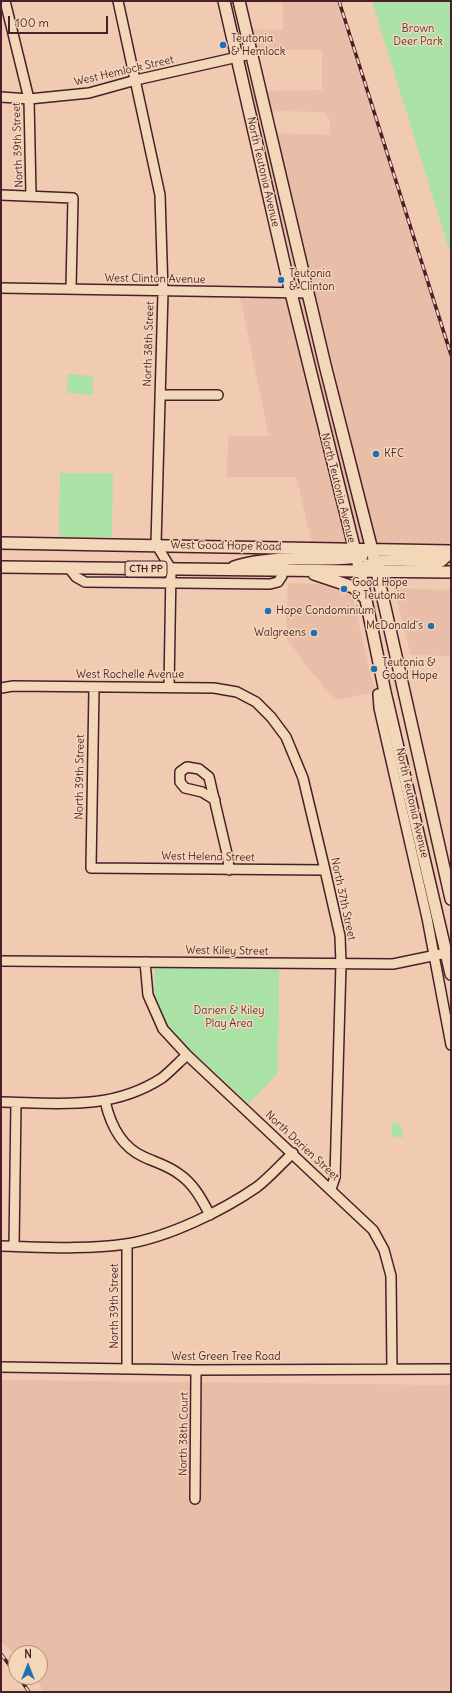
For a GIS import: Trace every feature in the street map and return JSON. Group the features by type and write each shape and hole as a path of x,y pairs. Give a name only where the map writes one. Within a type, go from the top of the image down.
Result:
{"main road":[{"name":"North Teutonia Avenue","path":"224,1 291,293 354,554 360,571 382,693 449,952 451,974"},
{"name":"North Teutonia Avenue","path":"239,1 250,54 372,550 451,899"},
{"name":"West Good Hope Road","path":"1,543 156,544 281,553"},
{"path":"224,570 281,553 342,559 354,554 365,556 372,550 451,551"},
{"path":"360,571 375,567 386,560 441,561 451,551"},
{"name":"CTH PP","path":"1,567 224,570 282,575 301,571 360,571"},
{"path":"375,567 451,572"},
{"path":"301,571 353,587 365,598"}],"street":[{"name":"North 39th Street","path":"5,1 29,99 31,195"},
{"name":"North 38th Street","path":"118,1 160,195 163,292 156,544"},
{"name":"West Hemlock Street","path":"1,97 29,99 88,93 136,80 250,54"},
{"path":"1,195 31,195 73,198 71,288"},
{"name":"West Clinton Avenue","path":"1,288 71,288 163,292 308,293"},
{"path":"160,395 218,395"},
{"path":"156,544 171,569 170,688"},
{"path":"69,568 76,577 85,582 270,584 282,575 281,553"},
{"name":"West Rochelle Avenue","path":"1,688 13,686 214,688 237,692 256,702"},
{"name":"North 39th Street","path":"91,868 94,688"},
{"name":"North Teutonia Avenue","path":"382,693 379,708 427,918 451,1045"},
{"name":"North 37th Street","path":"256,702 272,717 286,737 303,778 340,936 342,964 335,1177 331,1189"},
{"path":"215,800 229,870"},
{"name":"West Helena Street","path":"91,868 325,870"},
{"name":"West Kiley Street","path":"1,961 393,964 449,952"},
{"name":"North Darien Street","path":"145,962 148,995 163,1029 187,1055 293,1153 373,1230 384,1250 391,1276 392,1368"},
{"path":"1,1102 76,1104 105,1101 137,1091 156,1081 187,1055"},
{"path":"105,1101 114,1128 128,1146 142,1156 162,1164 179,1174 196,1189 210,1215"},
{"path":"14,1246 16,1103"},
{"path":"1,1246 88,1246 127,1244 168,1232 210,1215 258,1186 293,1153"},
{"name":"North 39th Street","path":"127,1244 127,1368"},
{"name":"West Green Tree Road","path":"1,1367 196,1370 392,1368 451,1369"},
{"name":"North 38th Court","path":"195,1499 196,1370"}],"shaded area":[{"path":"231,1 339,1 451,355 451,560 316,559 296,477 227,477 228,436 269,436 239,293 299,293 263,137 277,133 330,135 330,120 324,112 272,111 257,115 252,93 267,91 322,90 322,50 257,50 243,53 238,32 252,29 283,30 283,3 245,2 232,5"},
{"path":"288,583 318,584 352,594 375,692 337,700 308,668 287,639 286,624"},
{"path":"394,588 451,590 451,656 411,655"},
{"path":"1,1380 451,1385 451,1692 43,1692 40,1685 48,1685 48,1645 8,1645 8,1648 1,1641"}],"green space":[{"name":"Brown Deer Park","path":"372,1 451,1 451,256"},
{"path":"68,374 93,376 93,395 67,393"},
{"path":"60,473 113,473 112,537 59,537"},
{"name":"Darien & Kiley Play Area","path":"155,967 279,969 278,1073 249,1104 173,1034 160,1013 154,991"},
{"path":"393,1122 401,1125 403,1138 392,1136 391,1128"}],"railway":[{"path":"339,1 451,355"},
{"path":"1,1654 8,1663"},
{"path":"24,1685 29,1692"}],"place":[{"name":"Teutonia & Hemlock","path":"223,45"},
{"name":"Teutonia & Clinton","path":"281,280"},
{"name":"KFC","path":"376,454"},
{"name":"Good Hope & Teutonia","path":"344,589"},
{"name":"Hope Condominium","path":"268,611"},
{"name":"McDonald's","path":"431,626"},
{"name":"Walgreens","path":"314,633"},
{"name":"Teutonia & Good Hope","path":"374,669"}]}
